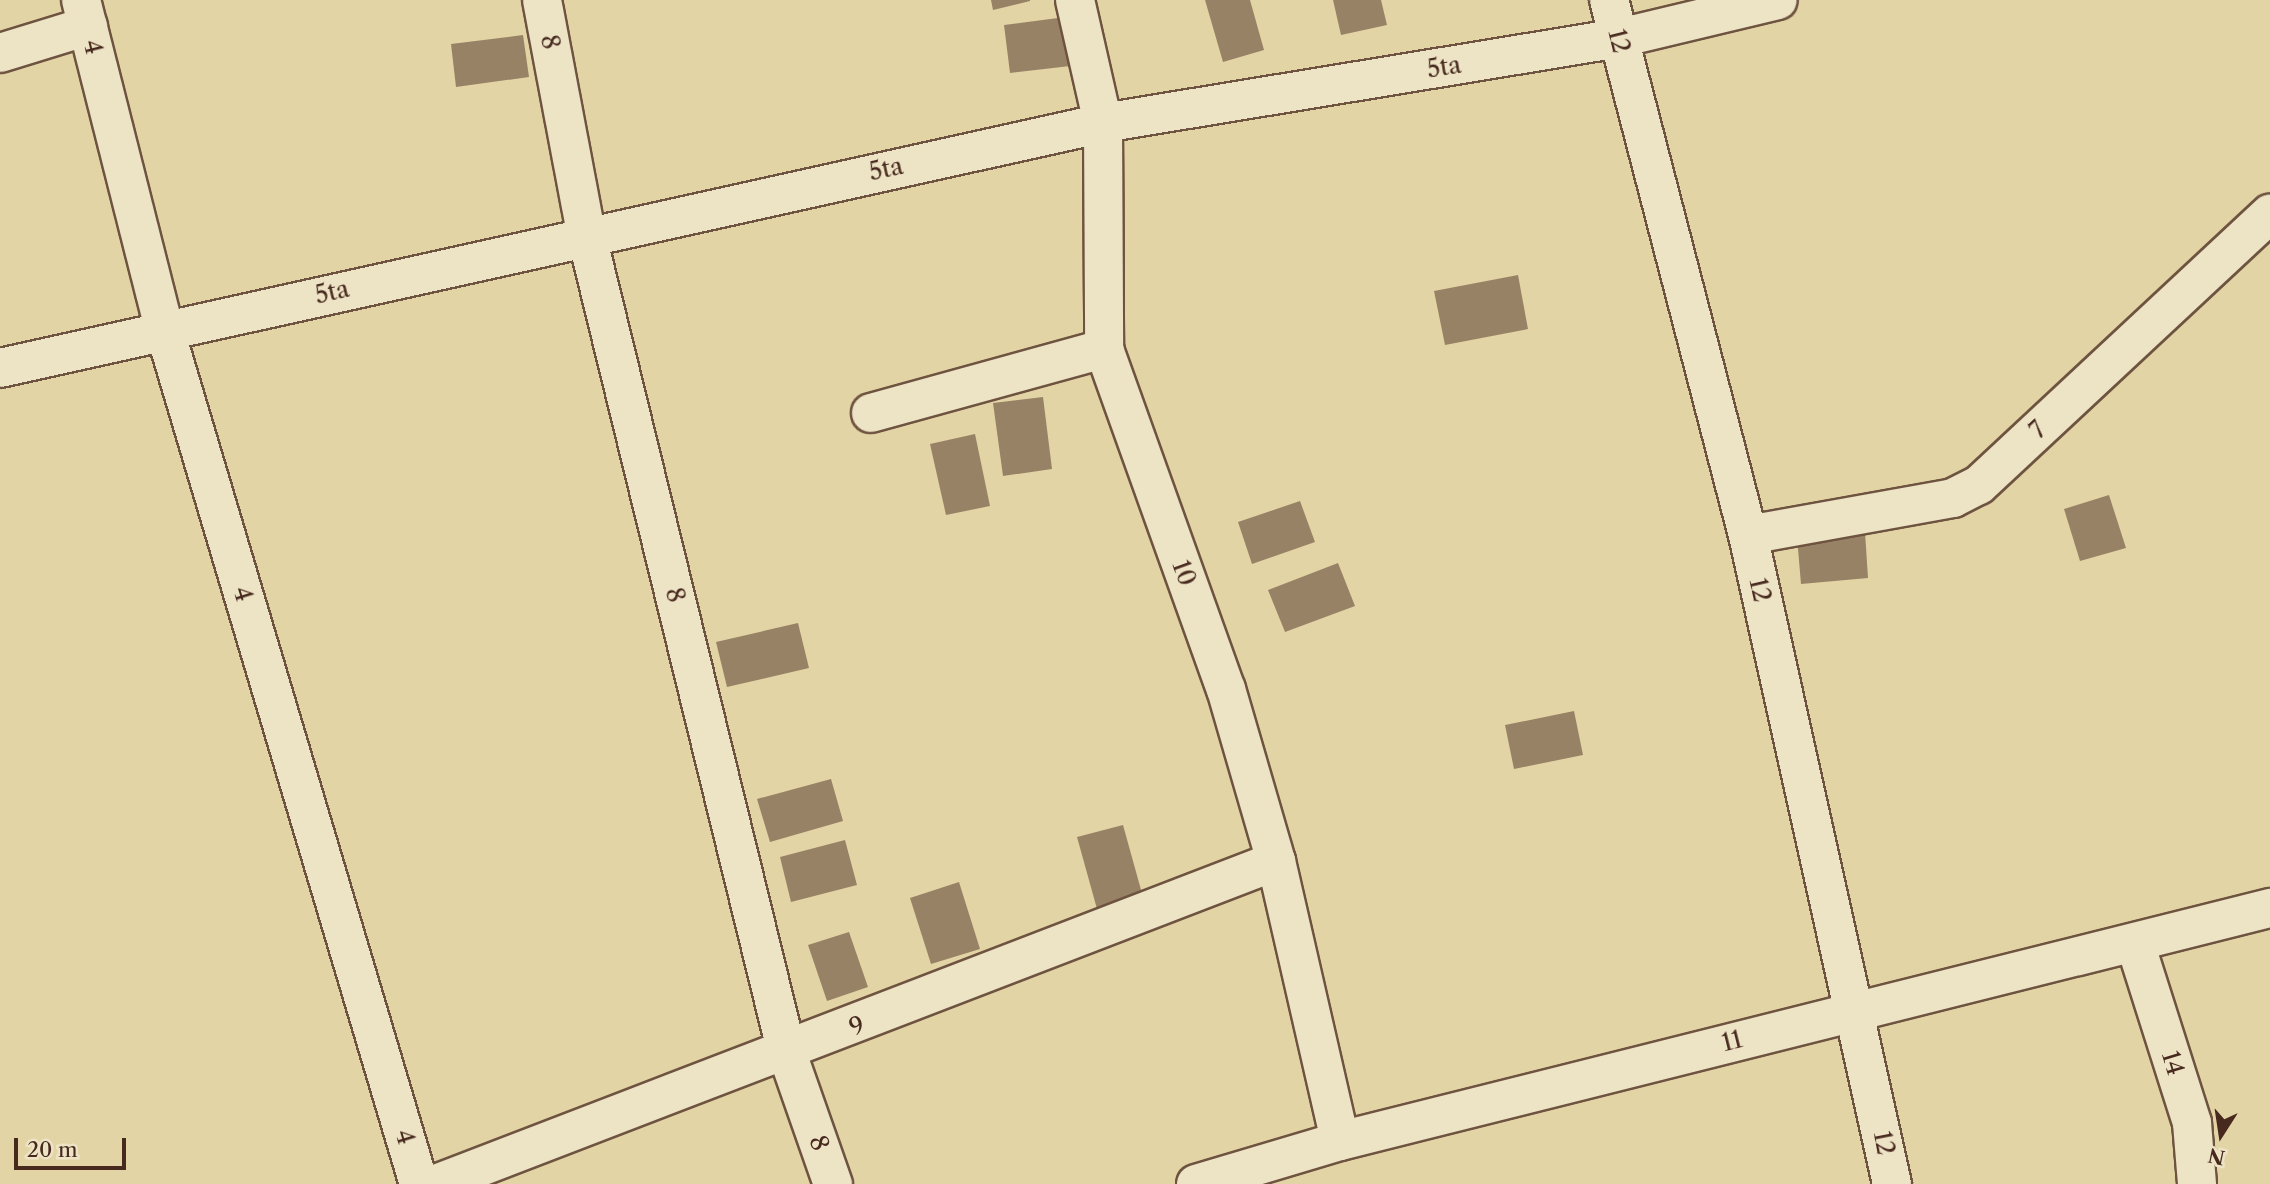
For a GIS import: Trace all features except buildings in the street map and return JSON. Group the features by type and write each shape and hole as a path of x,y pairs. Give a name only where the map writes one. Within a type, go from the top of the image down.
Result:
{"street":[{"name":"8","path":"542,0 586,233 787,1053 833,1184"},
{"name":"10","path":"1075,0 1103,123 1104,349 1226,689 1276,862 1340,1142"},
{"name":"12","path":"1609,0 1748,535 1857,1009 1892,1184"},
{"name":"5ta","path":"0,368 586,233 1103,123 1619,38 1778,0"},
{"path":"0,53 84,13"},
{"name":"4","path":"84,13 165,331 419,1184"},
{"name":"7","path":"1748,535 1953,498 1979,485 2270,214"},
{"path":"871,413 1104,349"},
{"name":"9","path":"436,1184 787,1053 1276,862"},
{"name":"11","path":"1196,1184 1340,1142 1857,1009 2270,908"},
{"name":"14","path":"2135,943 2192,1123 2197,1184"}]}
